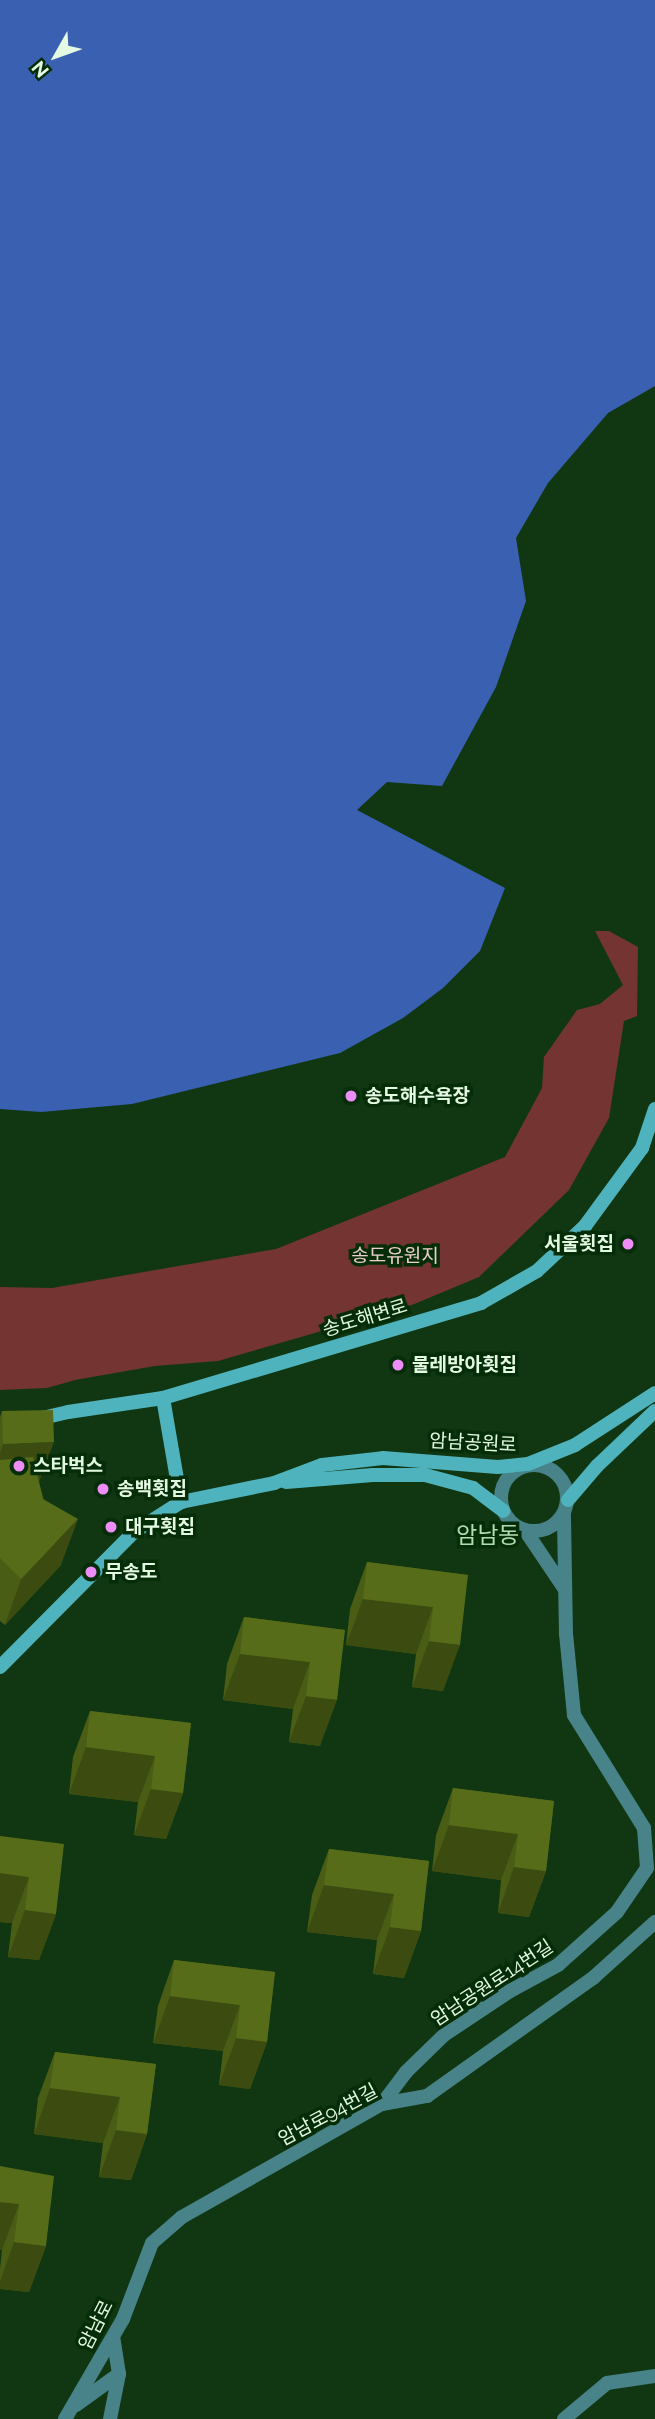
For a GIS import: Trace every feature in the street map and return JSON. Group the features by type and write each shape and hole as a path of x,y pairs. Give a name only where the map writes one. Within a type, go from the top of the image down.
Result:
{"street":[{"name":"송도해변로","path":"0,1428 68,1412 163,1398 481,1303 537,1271 585,1226 642,1148 655,1109"},
{"name":"암남공원로","path":"181,1502 274,1483 322,1465 383,1458 498,1467 528,1464 575,1445 655,1393"},
{"path":"0,1667 134,1532 181,1502 163,1398"},
{"path":"525,1530 547,1528 597,1466 655,1411"},
{"path":"565,1589 525,1530 512,1523 503,1511 500,1496 504,1482 514,1470 528,1464 543,1465 556,1473 565,1485 566,1507"},
{"name":"암남공원로","path":"274,1483 316,1482 373,1475 425,1475 473,1488 503,1511"},
{"name":"암남공원로14번길","path":"382,2104 407,2072 444,2035 510,1991 558,1965 617,1912 647,1868 645,1828 574,1715 565,1589 566,1507"},
{"name":"암남로94번길","path":"152,2243 183,2217 382,2104 427,2096 593,1978 655,1922"},
{"name":"암남로","path":"68,2414 113,2338 152,2243"},
{"path":"110,2419 119,2374 113,2338"},
{"path":"68,2414 119,2374"},
{"path":"564,2419 607,2383 655,2376"}],"green space":[{"name":"송도유원지","path":"595,931 609,931 638,947 637,1016 624,1021 609,1118 569,1190 479,1277 412,1305 218,1361 155,1366 75,1380 47,1388 0,1390 0,1287 52,1288 276,1249 505,1157 542,1088 544,1057 577,1010 600,1004 623,985"}],"water":[{"path":"0,0 655,0 655,386 608,413 548,483 516,538 526,601 496,687 442,786 387,782 357,810 505,888 480,951 443,988 403,1018 340,1053 132,1104 41,1112 0,1109"}],"building":[{"path":"53,1410 54,1442 3,1444 2,1411"},
{"path":"33,1457 43,1499 78,1519 21,1579 0,1558 0,1460"},
{"path":"367,1562 468,1575 460,1645 429,1641 433,1607 363,1599"},
{"path":"244,1617 345,1630 337,1700 306,1696 310,1662 240,1654"},
{"path":"90,1711 191,1723 183,1793 151,1789 155,1756 86,1747"},
{"path":"453,1788 554,1801 546,1871 514,1867 518,1834 449,1825"},
{"path":"0,1836 64,1844 56,1914 25,1910 29,1877 0,1873"},
{"path":"329,1849 429,1861 421,1931 390,1927 394,1894 324,1885"},
{"path":"174,1960 275,1972 267,2042 236,2038 240,2005 170,1996"},
{"path":"55,2052 156,2064 147,2134 116,2130 120,2097 50,2088"},
{"path":"0,2166 54,2176 46,2246 14,2242 19,2204 0,2202"}],"place":[{"name":"송도해수욕장","path":"351,1096"},
{"name":"서울횟집","path":"628,1244"},
{"name":"물레방아횟집","path":"398,1365"},
{"name":"스타벅스","path":"19,1466"},
{"name":"송백횟집","path":"103,1489"},
{"name":"대구횟집","path":"111,1527"},
{"name":"무송도","path":"91,1572"}],"district":[{"name":"암남동","path":"488,1535"}]}
